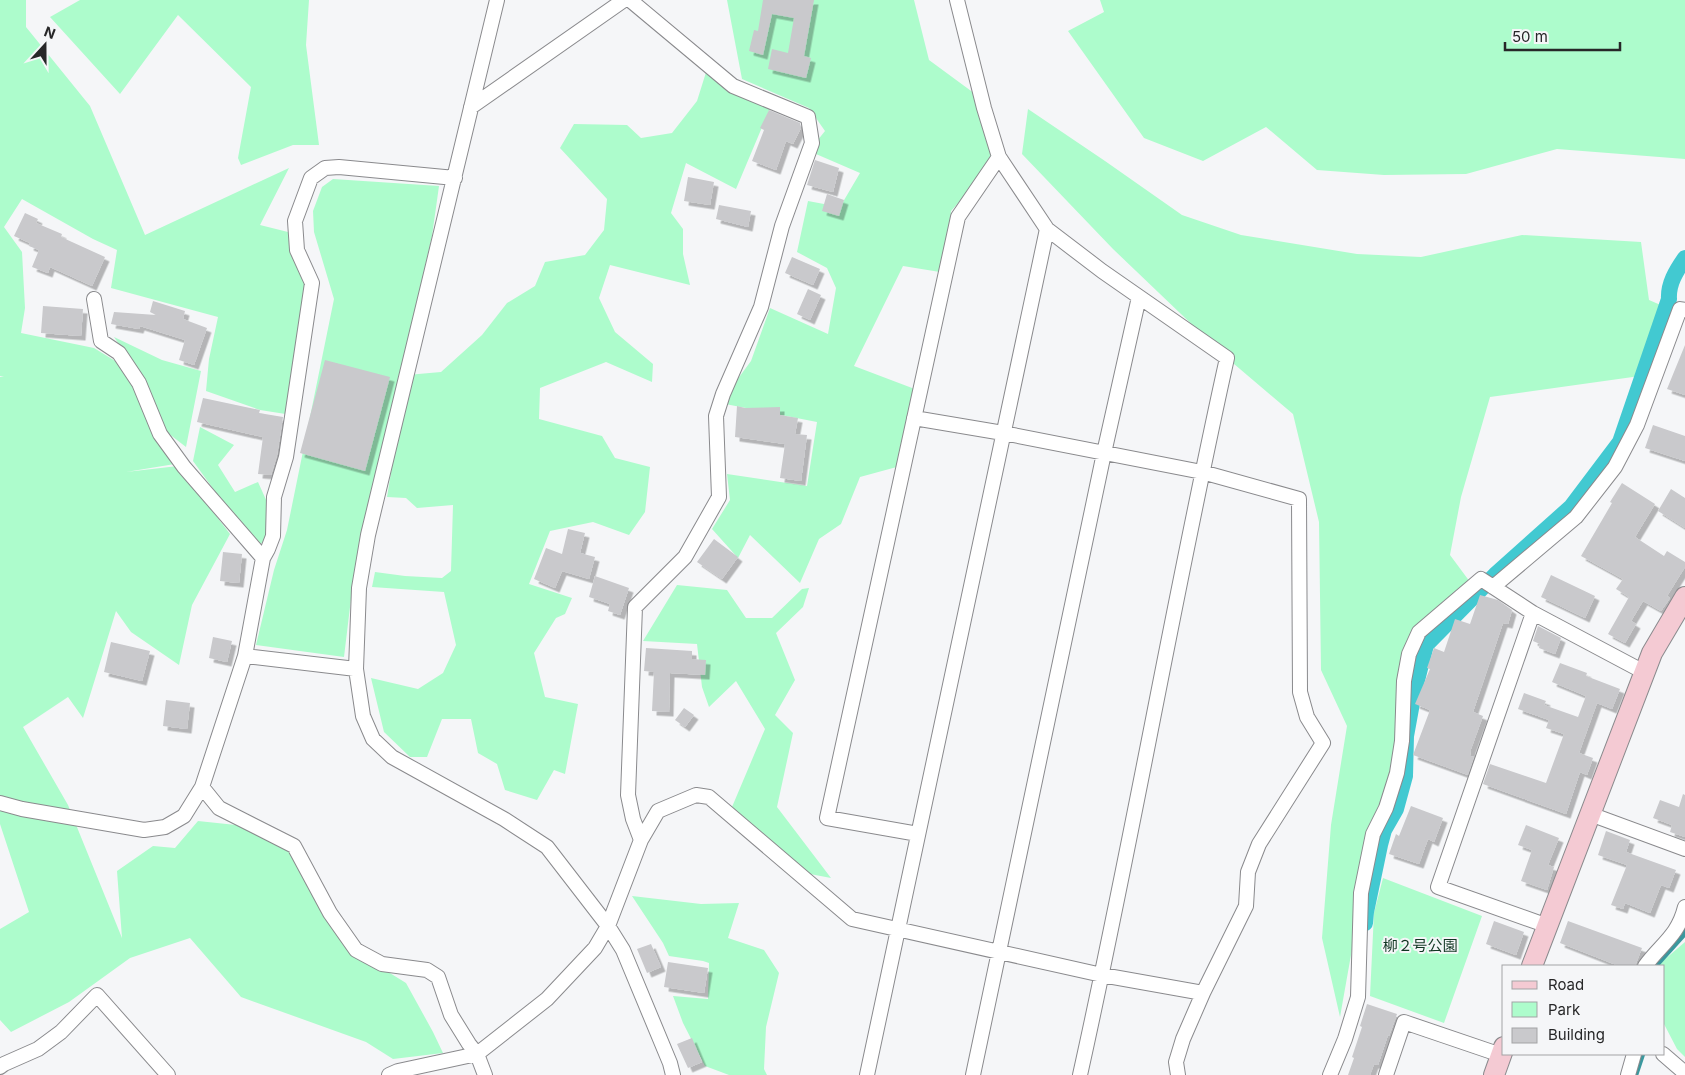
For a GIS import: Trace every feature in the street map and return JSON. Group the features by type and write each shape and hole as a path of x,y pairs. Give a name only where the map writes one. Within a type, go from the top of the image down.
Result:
{"street":[{"path":"497,0 368,535 359,588 356,670 363,716 374,739 392,757 504,819 547,848 608,926 623,950 670,1063 672,1075"},
{"path":"471,108 624,0"},
{"path":"630,0 733,86 808,117 812,143 782,226 761,307 723,394 716,416 719,496 685,557 635,607 628,795 633,819 641,840"},
{"path":"957,0 984,108 999,157 1047,230 1227,358 1202,472 1102,975 1080,1075"},
{"path":"918,834 827,818 958,217 999,157"},
{"path":"0,803 22,809 144,830 165,827 184,816 202,787 245,656 263,558 273,536 274,497 286,457 312,283 297,250 295,220 311,178 325,168 339,167 455,178"},
{"path":"867,1075 1047,230"},
{"path":"973,1075 1104,453 1139,296"},
{"path":"94,299 101,341 119,353 139,383 160,434 184,467 263,558"},
{"path":"1493,587 1576,517 1615,467 1638,424 1680,308 1685,310"},
{"path":"914,418 1003,433 1202,472 1299,500 1300,692 1307,717 1323,743 1259,844 1248,872 1246,906 1203,993 1183,1039 1176,1062 1178,1075"},
{"path":"1330,1075 1345,1040 1358,998 1361,892 1373,834 1386,808 1397,773 1402,741 1404,681 1409,654 1419,632 1481,579 1533,613 1644,672"},
{"path":"1532,965 1644,672 1652,653 1685,597"},
{"path":"1533,613 1438,887 1548,926"},
{"path":"245,656 356,670"},
{"path":"202,787 219,808 294,846 330,913 356,950 382,964 427,970 438,977 452,1016 468,1044 477,1054 485,1075"},
{"path":"389,1075 398,1071 477,1054 547,999 596,948 608,926 641,840 658,811 696,796 709,798 852,919 1102,975 1203,993"},
{"path":"1590,814 1685,850"},
{"path":"1646,965 1673,936 1682,921 1685,908"},
{"path":"0,1067 38,1049 61,1032 97,995 168,1075"},
{"path":"1386,1075 1404,1022 1502,1051 1494,1075"},
{"path":"1628,1075 1634,1055"},
{"path":"1664,1055 1685,1073"}],"green space":[{"path":"0,0 26,0 26,27 90,106 145,235 289,168 260,225 296,234 310,280 292,415 260,410 206,391 209,359 218,317 111,288 117,250 93,239 22,199 4,227 22,252 25,308 21,333 94,348 130,370 181,463 126,472 178,466 230,534 192,605 179,665 131,632 116,611 83,718 68,697 23,727 68,805 122,938 117,871 153,846 175,848 198,821 236,825 293,853 346,946 406,983 443,1053 393,1059 366,1042 241,997 190,938 130,958 69,1002 11,1032 0,1020 0,929 29,912 0,824 0,377 4,377 0,376"},
{"path":"80,0 309,0 306,45 319,145 293,145 241,165 238,158 251,87 178,15 120,94 50,17"},
{"path":"727,0 914,0 929,60 982,99 999,157 951,211 946,273 903,266 854,366 920,391 904,465 860,477 841,524 819,539 800,583 750,535 738,558 712,529 730,500 727,474 807,486 817,422 720,403 751,361 770,308 828,334 836,288 827,268 797,252 808,201 840,207 860,173 809,151 825,131 809,108 742,79"},
{"path":"1100,0 1685,0 1685,159 1557,149 1466,174 1384,175 1317,170 1266,127 1203,161 1144,138 1068,31 1104,12"},
{"path":"708,66 771,106 736,189 686,163 671,213 683,229 683,254 690,285 610,265 599,298 615,332 653,364 652,382 606,362 540,388 539,419 602,436 615,458 650,467 645,512 629,535 593,522 550,531 529,584 572,598 565,614 556,618 534,653 545,697 578,704 565,774 554,770 537,800 505,790 497,764 478,753 471,719 442,719 427,757 410,757 384,732 371,678 418,689 443,673 456,645 444,592 372,587 375,572 442,578 451,571 453,505 417,508 406,498 387,497 407,375 441,372 482,335 507,303 535,286 545,262 585,255 604,230 607,199 560,148 574,124 627,125 641,138 672,133 697,101"},
{"path":"1028,109 1182,215 1241,235 1357,254 1421,257 1522,235 1641,242 1649,300 1670,309 1647,375 1490,397 1461,497 1450,555 1473,586 1412,646 1399,762 1368,859 1340,1017 1322,938 1331,825 1347,726 1321,670 1319,522 1293,414 1227,358 1113,249 1022,154"},
{"path":"333,179 439,186 432,236 353,582 344,657 256,645 274,570 287,530 334,299 314,232 313,211 322,187"},
{"path":"114,337 162,360 201,371 186,447 164,430 136,369"},
{"path":"200,427 234,445 218,465 235,492 258,482 267,502 267,537 258,547 193,461"},
{"path":"677,585 727,590 746,618 772,618 802,589 809,588 803,607 776,633 795,680 775,715 793,733 777,807 831,878 810,874 732,807 765,729 736,681 709,707 702,687 697,644 643,641"},
{"name":"柳２号公園","path":"1383,878 1482,916 1444,1023 1370,996 1374,913"},
{"path":"632,896 701,904 739,903 728,938 764,950 779,973 766,1027 764,1069 767,1075 729,1075 705,1066 683,1023 673,996 708,999 709,963 669,956 663,943"},
{"path":"1685,942 1685,1057 1677,1049 1665,1026 1665,965 1658,965"}],"building":[{"path":"763,0 814,0 804,56 811,58 806,78 768,69 772,49 788,53 794,18 772,14 763,55 749,51 754,30 758,31"},
{"path":"769,110 800,123 801,128 793,144 786,141 776,170 752,161 764,130 760,128"},
{"path":"815,160 839,168 833,192 807,185"},
{"path":"688,177 714,182 710,205 684,201"},
{"path":"827,194 844,200 839,216 822,211"},
{"path":"719,205 751,211 748,227 716,219"},
{"path":"25,213 38,219 36,223 62,234 61,237 105,257 92,286 50,267 48,273 32,267 39,250 29,246 30,243 14,236"},
{"path":"792,257 820,269 813,285 785,273"},
{"path":"808,289 821,295 810,320 797,314"},
{"path":"153,301 185,311 183,319 207,328 194,365 179,360 185,340 140,326 139,329 111,324 114,312 156,315 150,312"},
{"path":"43,306 83,309 81,336 41,333"},
{"path":"1685,345 1685,395 1667,389"},
{"path":"325,360 390,377 365,471 300,453"},
{"path":"203,398 260,410 259,413 283,417 277,455 271,475 258,474 263,437 197,422"},
{"path":"737,406 745,408 780,407 780,415 798,418 795,434 807,435 801,481 780,478 785,444 735,437"},
{"path":"1653,425 1685,436 1685,461 1645,448"},
{"path":"1622,483 1655,504 1635,537 1664,556 1667,551 1685,562 1685,567 1667,596 1670,598 1661,611 1643,601 1631,621 1636,624 1625,643 1608,634 1629,597 1616,589 1623,579 1581,556"},
{"path":"1671,489 1685,498 1685,528 1658,511"},
{"path":"568,529 585,533 580,553 595,557 589,579 562,571 555,588 534,579 546,548 562,554"},
{"path":"714,539 738,557 722,579 697,562"},
{"path":"223,552 242,554 239,583 220,581"},
{"path":"1551,575 1595,596 1585,618 1541,597"},
{"path":"595,576 629,588 620,615 608,611 610,604 589,597"},
{"path":"1480,595 1498,600 1512,610 1508,624 1503,623 1473,712 1483,716 1471,749 1470,756 1474,757 1468,775 1413,755 1430,710 1415,704 1430,669 1427,668 1434,648 1444,652 1455,619 1470,624"},
{"path":"1538,626 1561,638 1555,654 1539,648 1540,644 1533,641"},
{"path":"213,637 232,641 227,662 209,658"},
{"path":"111,642 150,651 142,681 104,672"},
{"path":"646,648 692,651 692,659 706,660 705,675 670,673 669,712 652,711 654,672 644,671"},
{"path":"1560,663 1587,673 1586,676 1620,689 1612,709 1597,703 1579,753 1593,758 1587,775 1580,772 1566,814 1483,784 1490,764 1546,783 1564,734 1546,728 1549,720 1518,709 1524,693 1546,701 1544,705 1578,717 1586,696 1552,682"},
{"path":"166,700 190,703 187,729 163,726"},
{"path":"684,708 694,715 685,727 675,720"},
{"path":"1683,794 1685,795 1685,837 1670,832 1672,825 1653,818 1660,800 1679,807"},
{"path":"1411,806 1443,818 1434,842 1428,839 1419,864 1389,854 1396,834 1399,836"},
{"path":"1526,825 1559,838 1548,865 1554,867 1547,890 1521,881 1532,850 1518,845"},
{"path":"1606,831 1630,840 1626,852 1676,870 1669,888 1661,885 1650,913 1625,903 1623,909 1611,905 1627,865 1598,855"},
{"path":"1494,921 1524,932 1516,955 1486,944"},
{"path":"1568,921 1642,948 1635,965 1616,965 1560,943"},
{"path":"651,944 661,967 647,973 637,949"},
{"path":"668,962 708,968 704,993 664,987"},
{"path":"1367,1004 1397,1014 1378,1065 1374,1064 1370,1075 1348,1075 1354,1058 1352,1057"},
{"path":"692,1038 702,1062 688,1068 677,1044"}],"waterway":[{"path":"1365,923 1384,830 1396,809 1405,776 1406,736 1414,692 1426,645 1495,575 1571,507 1620,442 1669,299 1671,283 1685,258"},
{"path":"1657,965 1684,935 1685,931"},
{"path":"1636,1075 1643,1055"}]}
